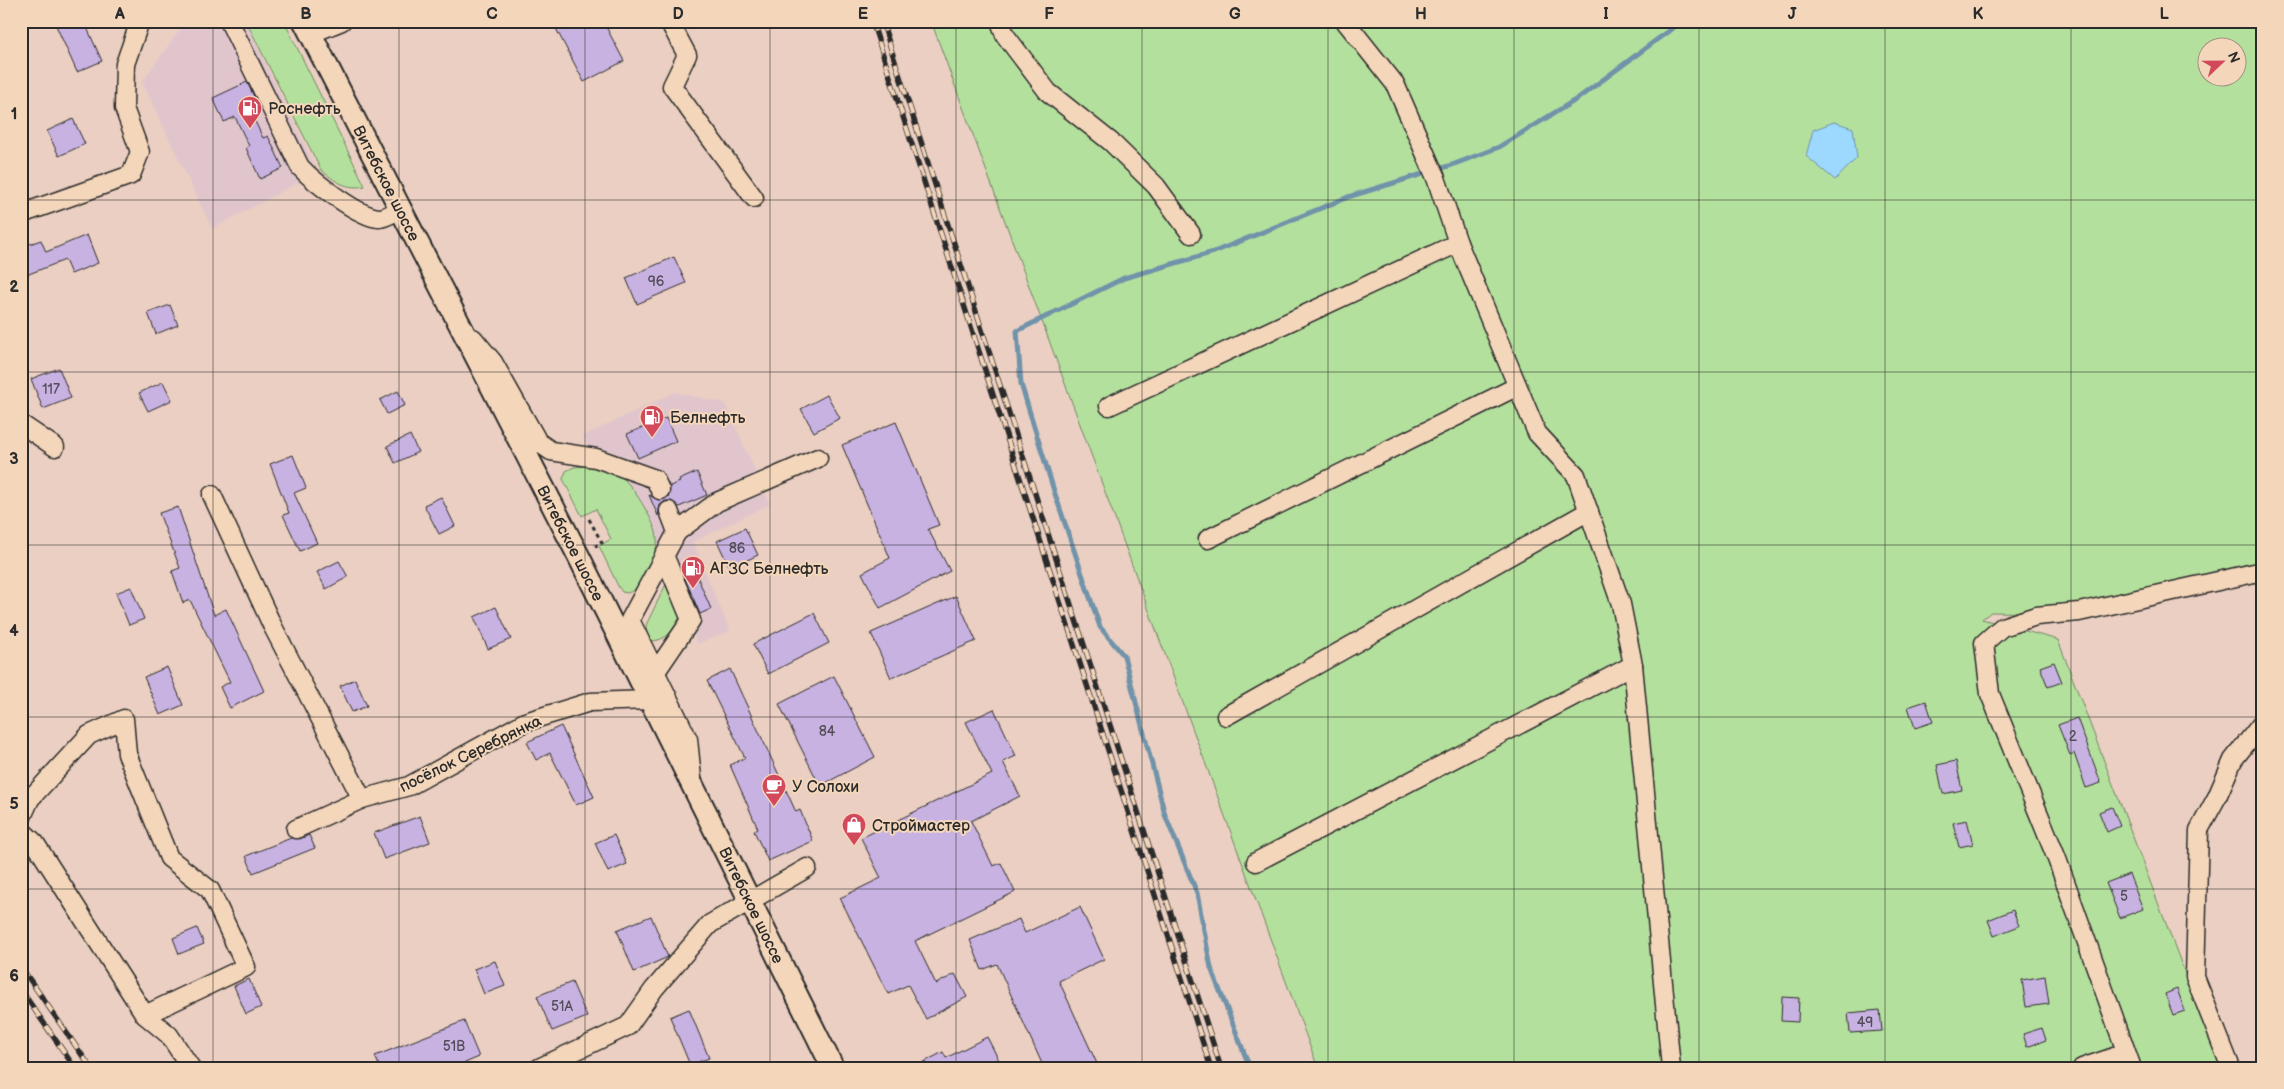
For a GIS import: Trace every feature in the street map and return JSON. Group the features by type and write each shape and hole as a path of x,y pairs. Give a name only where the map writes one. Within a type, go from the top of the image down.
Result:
{"main road":[{"name":"Витебское шоссе","path":"307,28 460,324 833,1068"}],"street":[{"path":"21,214 131,175 140,152 124,108 125,64 140,21"},
{"path":"229,21 300,167 312,179 367,216 382,218 400,209"},
{"path":"307,28 342,21"},
{"path":"669,21 687,55 672,86 754,198"},
{"path":"1000,21 1005,35 1048,92 1111,142 1150,180 1191,234"},
{"path":"1345,21 1395,84 1436,178 1458,243 1516,387 1538,433 1576,475 1621,604 1632,665 1670,1068"},
{"path":"1109,406 1458,243"},
{"path":"460,324 493,362 538,442 551,451 596,458 655,479 660,490"},
{"path":"1208,539 1516,387"},
{"path":"21,424 55,447"},
{"path":"693,786 688,739 630,620 677,532 717,502 818,458"},
{"path":"212,495 272,625 362,799"},
{"path":"668,511 677,532"},
{"path":"1226,716 1588,511"},
{"path":"655,673 691,620 664,555"},
{"path":"2082,1068 2129,1060 2057,859 1990,694 1984,643 2002,627 2036,616 2079,612 2263,571"},
{"path":"1256,862 1632,665"},
{"name":"посёлок Серебрянка","path":"296,829 362,799 409,786 525,722 590,702 650,700"},
{"path":"21,819 30,799 89,735 124,719 127,754 169,858 210,890 246,967 145,1015"},
{"path":"2231,1068 2195,978 2198,830 2233,760 2263,722"},
{"path":"21,830 35,843 145,1015 169,1035 191,1068"},
{"path":"539,1068 628,1026 654,989 710,924 807,868"}],"shaded area":[{"path":"186,21 245,21 318,172 212,229 142,82"},
{"path":"675,392 725,403 770,504 693,542 730,631 697,644 669,572 653,564 597,468 583,436"}],"green space":[{"path":"246,21 284,21 365,186 346,186 321,170"},
{"path":"931,21 2263,21 2263,560 2058,613 1991,612 1982,619 2058,640 2221,1068 1318,1068"},
{"path":"588,466 612,472 624,479 644,507 656,532 656,554 650,570 641,584 628,593 622,592 618,586 599,546 611,539 596,509 582,516 563,479 566,471 574,467"},
{"path":"670,576 682,612 667,635 652,641 647,636 646,625"}],"water":[{"path":"1834,122 1853,128 1857,158 1835,180 1806,156 1813,130"}],"building":[{"path":"54,21 84,21 102,61 77,72"},
{"path":"552,21 603,21 624,61 584,82"},
{"name":"Роснефть","path":"247,82 259,107 250,111 263,138 268,136 283,168 260,179 246,148 249,146 235,117 224,122 213,98"},
{"path":"73,119 85,144 59,156 47,131"},
{"path":"87,235 98,263 71,274 65,260 21,277 21,247 41,240 46,252"},
{"path":"674,257 686,283 637,304 626,278"},
{"path":"170,305 178,325 156,334 148,313"},
{"path":"59,368 71,398 43,409 31,379"},
{"path":"163,382 172,400 148,411 139,393"},
{"path":"398,391 405,405 387,414 380,400"},
{"path":"827,395 840,418 814,432 801,409"},
{"name":"Белнефть","path":"666,418 676,441 638,458 627,434"},
{"path":"896,422 939,525 928,529 950,571 880,608 862,573 890,558 842,445"},
{"path":"410,435 418,452 395,463 387,446"},
{"path":"293,455 306,488 294,493 317,543 300,551 283,515 289,513 270,464"},
{"path":"697,472 707,495 679,507 671,501 665,501 660,505 658,516 649,495 658,500 665,499 669,496 670,486"},
{"path":"441,497 455,526 439,534 424,505"},
{"path":"178,507 214,615 226,609 264,691 230,708 220,687 230,682 190,600 183,603 172,571 180,568 159,513"},
{"path":"745,528 758,555 730,568 717,541"},
{"path":"339,561 348,577 326,589 317,572"},
{"path":"694,569 711,609 700,614 683,574"},
{"path":"131,587 144,619 129,625 116,593"},
{"path":"956,596 976,641 891,678 871,633"},
{"path":"496,607 511,639 488,649 474,617"},
{"path":"814,613 829,643 768,674 753,644"},
{"path":"2054,662 2062,682 2048,687 2040,667"},
{"path":"167,667 183,705 160,715 144,677"},
{"path":"730,669 796,812 800,810 813,841 768,861 754,831 758,829 730,765 745,758 707,681"},
{"path":"834,676 875,757 820,786 779,704"},
{"path":"355,679 367,706 352,712 340,686"},
{"path":"1926,701 1933,722 1915,728 1908,707"},
{"path":"994,709 1016,756 1003,762 1020,796 971,821 993,866 1001,863 1015,892 915,941 936,984 955,974 967,997 926,1019 908,985 888,994 840,898 881,878 861,838 992,774 966,722"},
{"path":"2077,718 2101,783 2086,788 2074,753 2070,755 2058,725"},
{"path":"561,726 594,797 576,805 550,753 536,760 527,742"},
{"path":"1956,761 1962,790 1943,794 1937,765"},
{"path":"2112,807 2120,826 2107,832 2099,812"},
{"path":"420,816 430,842 384,859 374,833"},
{"path":"1967,820 1973,844 1959,847 1953,823"},
{"path":"309,835 315,848 253,873 246,856 291,838 300,839"},
{"path":"614,835 627,864 608,872 595,843"},
{"path":"2129,874 2143,909 2120,918 2106,883"},
{"path":"1080,907 1104,959 1059,981 1099,1068 1044,1068 997,964 982,970 970,940 1019,919 1025,933"},
{"path":"2013,910 2019,926 1994,936 1988,920"},
{"path":"651,916 668,957 634,972 617,930"},
{"path":"197,928 204,944 179,954 173,938"},
{"path":"495,961 505,986 484,994 474,969"},
{"path":"2045,976 2049,1004 2026,1007 2022,980"},
{"path":"249,979 261,1007 246,1014 234,986"},
{"path":"572,982 587,1017 552,1031 537,996"},
{"path":"2177,989 2185,1011 2173,1015 2165,994"},
{"path":"1782,997 1799,998 1798,1022 1781,1021"},
{"path":"689,1009 709,1058 690,1065 670,1017"},
{"path":"1880,1010 1882,1031 1850,1033 1848,1013"},
{"path":"464,1021 479,1057 453,1068 380,1068 375,1056"},
{"path":"2042,1028 2046,1040 2027,1047 2023,1034"},
{"path":"987,1037 1003,1068 913,1068 943,1052 946,1058"}],"waterway":[{"path":"1250,1068 1211,968 1197,893 1165,815 1124,656 1100,627 1054,491 1021,384 1017,331 1124,278 1214,252 1348,197 1452,165 1499,147 1577,99 1682,21"}],"railway":[{"path":"872,21 1211,1068"},
{"path":"882,21 1221,1068"},
{"path":"21,967 91,1068"},
{"path":"21,990 75,1068"}],"place":[{"name":"Роснефть","path":"250,129"},
{"name":"Белнефть","path":"652,438"},
{"name":"АГЗС Белнефть","path":"693,589"},
{"name":"У Солохи","path":"774,807"},
{"name":"Строймастер","path":"854,846"}]}
